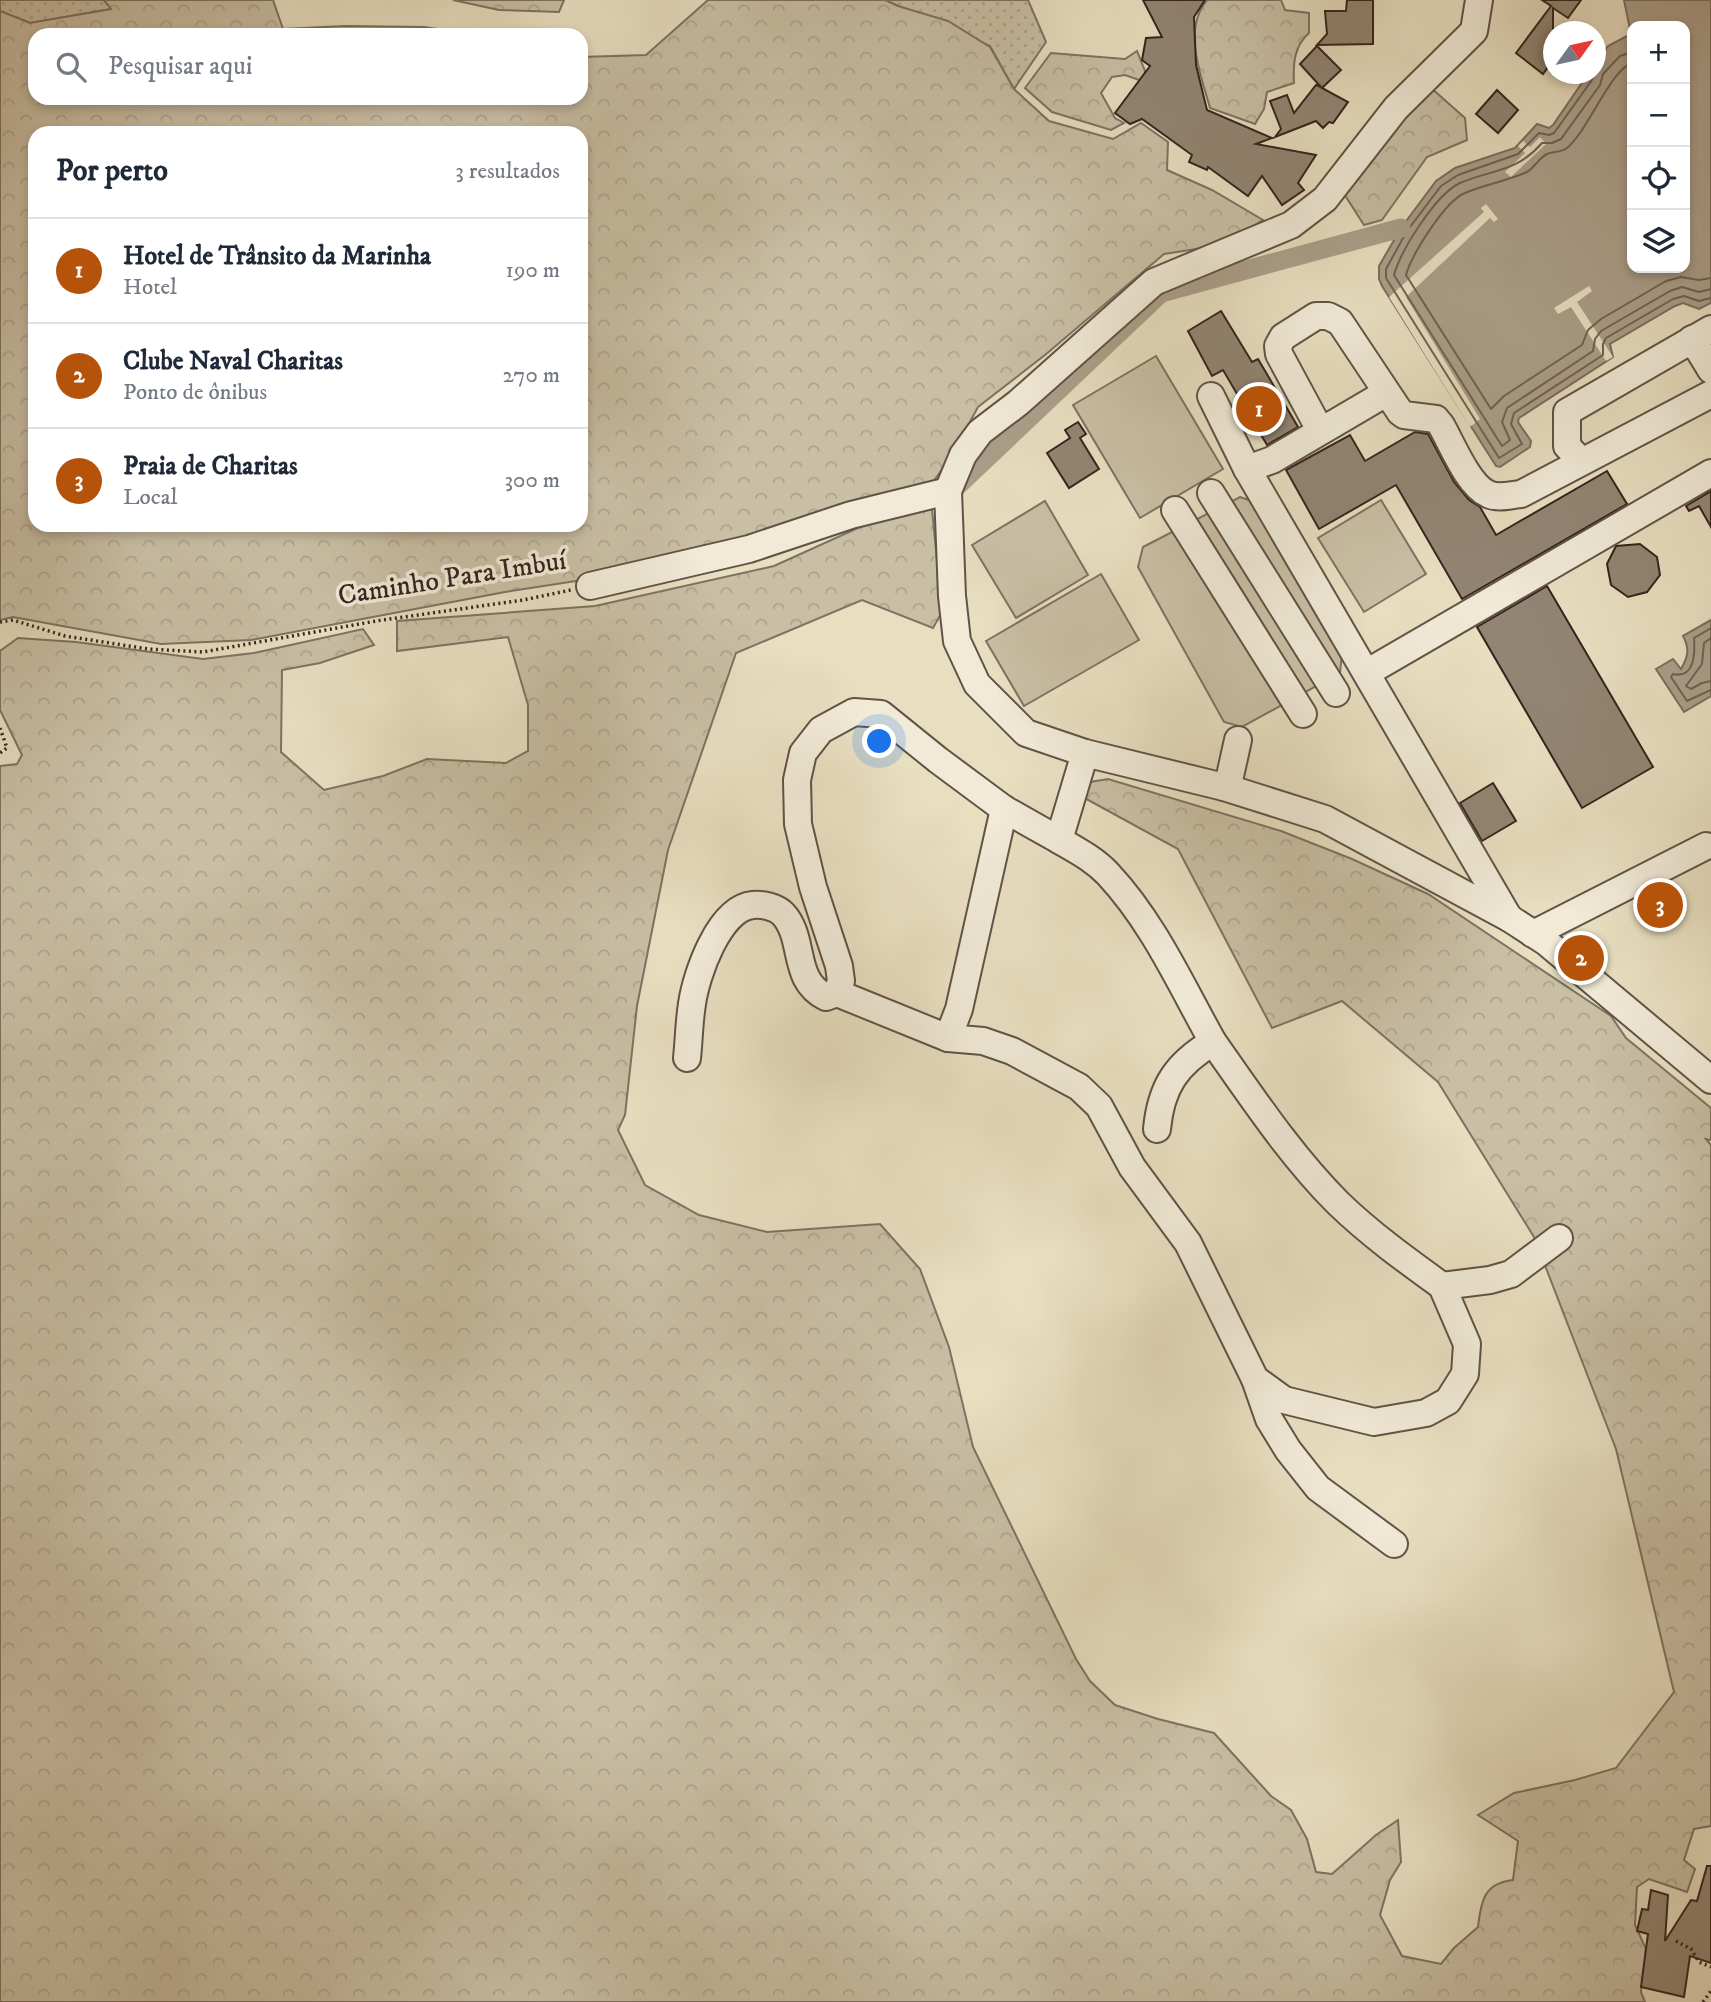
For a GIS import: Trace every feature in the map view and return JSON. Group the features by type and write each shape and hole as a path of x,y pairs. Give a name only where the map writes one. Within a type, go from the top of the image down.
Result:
{"street":[{"path":"1479,0 1474,31 1396,108 1325,199 1291,225 1154,282 1018,403 980,432 963,455 948,491 952,596 957,641 976,684 1026,733 1085,753 1224,787 1325,819 1509,918 1539,938 1601,986 1711,1080"},
{"path":"1320,430 1279,354 1278,346 1283,337 1316,316 1328,316 1340,322 1349,332 1386,393 1404,415 1436,419 1475,485 1488,495 1499,497 1521,494 1711,394"},
{"path":"1581,461 1567,446 1567,412 1701,334 1711,369"},
{"path":"1247,470 1272,460 1386,393"},
{"path":"1211,396 1247,470 1509,918"},
{"path":"1367,672 1711,472"},
{"name":"Caminho Para Imbuí","path":"590,586 749,549 851,515 948,491"},
{"path":"1210,493 1336,692"},
{"path":"1175,510 1303,714"},
{"path":"837,993 841,981 839,966 813,887 798,824 797,780 803,753 821,730 854,712 881,714 1004,809 1088,857 1107,873 1159,943 1213,1042 1278,1134 1337,1202 1390,1249 1442,1286 1467,1344 1465,1374 1448,1401 1426,1413 1374,1422 1284,1400 1255,1379"},
{"path":"1224,787 1230,776 1238,740"},
{"path":"1059,840 1085,753"},
{"path":"948,1038 959,1009 1004,809"},
{"path":"1539,938 1706,846"},
{"path":"687,1058 692,1002 709,948 727,918 745,906 762,904 782,913 791,927 804,974 814,991 826,997 837,993 948,1038 983,1041 1012,1051 1079,1087 1100,1106 1132,1167 1188,1243 1255,1379 1269,1419 1288,1450 1318,1488 1394,1545"},
{"path":"1157,1129 1160,1103 1172,1078 1194,1053 1213,1042"},
{"path":"1442,1286 1490,1280 1511,1273 1559,1238"}],"path":[{"name":"Caminho Para Imbuí","path":"0,622 13,620 65,636 148,649 203,652 376,621 523,600 590,586"},
{"path":"0,728 7,748 0,753"},
{"path":"1676,1941 1692,1948 1699,1962 1711,1967"},
{"path":"1703,2002 1711,1991"}],"green space":[{"path":"0,0 104,0 112,9 30,23 0,11"},
{"path":"104,0 273,0 283,28 28,28 28,105 588,105 588,57 646,55 708,0 885,0 948,21 990,47 1014,89 1049,121 1113,139 1141,123 1168,142 1167,170 1212,190 1263,220 1222,245 1164,254 1045,355 978,407 951,457 930,486 757,553 505,592 251,640 161,644 13,617 0,620 0,11 30,23 111,9"},
{"path":"453,0 564,0 559,12 499,10"},
{"path":"885,0 1028,0 1046,42 1014,89 990,46"},
{"path":"1207,0 1281,0 1285,10 1309,13 1309,33 1300,44 1296,56 1294,83 1267,92 1264,109 1255,124 1210,108 1195,39 1200,12"},
{"path":"345,26 431,28 304,28"},
{"path":"1137,51 1145,71 1145,82 1125,75 1112,77 1101,93 1115,118 1124,123 1111,130 1052,112 1025,88 1051,53 1125,59"},
{"path":"1430,87 1465,118 1467,140 1427,157 1382,220 1364,225 1341,189"},
{"path":"1156,356 1223,469 1140,518 1073,405"},
{"path":"1240,497 1258,503 1342,653 1340,673 1242,727 1224,722 1138,567 1143,547"},
{"path":"931,499 942,612 933,628 862,600 736,653 668,850 637,1006 625,1115 618,1130 645,1185 699,1215 767,1232 880,1224 920,1269 949,1347 973,1447 1076,1659 1090,1681 1115,1705 1214,1733 1271,1796 1291,1810 1307,1839 1316,1872 1332,1874 1376,1835 1398,1820 1401,1862 1390,1880 1380,1915 1402,1956 1441,1964 1454,1948 1478,1927 1483,1901 1490,1889 1513,1880 1518,1841 1478,1815 1514,1793 1616,1768 1674,1692 1616,1449 1534,1237 1438,1082 1342,1001 1272,1028 1178,849 1079,795 1084,783 1108,779 1281,831 1352,859 1428,894 1611,1016 1626,1038 1711,1108 1711,1140 1706,1139 1711,1145 1711,1826 1694,1829 1684,1860 1695,1869 1687,1892 1649,1879 1637,1887 1635,1925 1646,1949 1641,1992 1645,2002 0,2002 0,766 17,764 22,755 0,710 0,651 18,638 76,642 203,659 254,653 363,629 374,645 320,663 282,670 281,752 324,790 383,776 427,759 506,763 528,751 528,705 508,637 397,651 397,621 595,606 774,566 860,527"},
{"path":"1381,500 1426,574 1364,612 1318,538"},
{"path":"1045,501 1088,575 1016,618 972,545"},
{"path":"1101,574 1139,640 1024,706 986,641"}],"water":[{"path":"1624,0 1711,0 1711,303 1699,309 1683,303 1675,306 1610,344 1613,357 1519,418 1518,422 1531,441 1530,447 1500,467 1496,466 1382,286 1379,266 1401,228 1436,181 1455,168 1515,148 1537,124 1549,128 1581,84 1606,84 1608,46 1627,36 1627,273 1690,273 1690,21 1628,21"},
{"path":"1711,620 1711,696 1684,712 1656,669 1673,659 1681,669 1687,653 1683,636"}],"pier":[{"path":"1540,137 1546,144 1511,177 1505,172 1525,153 1518,146 1523,141 1530,147"},
{"path":"1486,204 1498,219 1494,222 1490,218 1406,297 1480,419 1470,427 1389,297 1484,212 1481,208"},
{"path":"1589,286 1592,291 1577,302 1613,357 1606,361 1571,307 1558,314 1554,308"}],"building":[{"path":"1143,0 1205,0 1194,17 1196,65 1207,110 1272,138 1256,144 1316,155 1298,183 1304,190 1282,205 1262,176 1248,196 1208,167 1207,170 1189,162 1192,155 1142,119 1130,124 1115,113 1150,66 1142,60 1146,38 1162,37"},
{"path":"1347,0 1373,0 1373,44 1317,45 1327,34 1325,11 1346,11"},
{"path":"1542,0 1581,0 1568,18 1553,8 1553,21 1543,21 1543,74 1516,53 1551,6"},
{"path":"1317,46 1341,70 1322,88 1348,102 1333,123 1329,122 1323,128 1316,121 1275,137 1281,129 1270,101 1287,95 1294,113 1316,85 1321,87 1300,64"},
{"path":"1497,90 1518,110 1498,133 1476,114"},
{"path":"1221,311 1252,362 1258,359 1298,427 1267,445 1223,370 1212,376 1188,331"},
{"path":"1078,422 1086,434 1080,438 1099,469 1069,488 1047,453 1070,438 1065,430"},
{"path":"1415,432 1428,434 1454,482 1469,500 1480,507 1496,535 1607,471 1627,504 1462,599 1396,485 1319,529 1286,470 1350,435 1365,461"},
{"path":"1711,491 1711,527 1699,506 1689,511 1686,506"},
{"path":"1640,544 1657,557 1660,575 1647,592 1628,597 1611,585 1607,564 1616,546"},
{"path":"1547,586 1653,767 1582,808 1477,627"},
{"path":"1493,783 1516,821 1482,841 1460,803"},
{"path":"1707,1866 1711,1866 1711,1963 1690,1956 1684,1997 1641,1987 1648,1934 1637,1931 1642,1909 1648,1910 1651,1890 1668,1895 1665,1941 1691,1900 1697,1901"}],"waterway":[{"path":"950,493 1161,293 1401,228"}],"place":[{"name":"Hotel de Trânsito da Marinha","path":"1259,409"},
{"name":"Praia de Charitas","path":"1660,905"},
{"name":"Clube Naval Charitas","path":"1581,958"}]}
